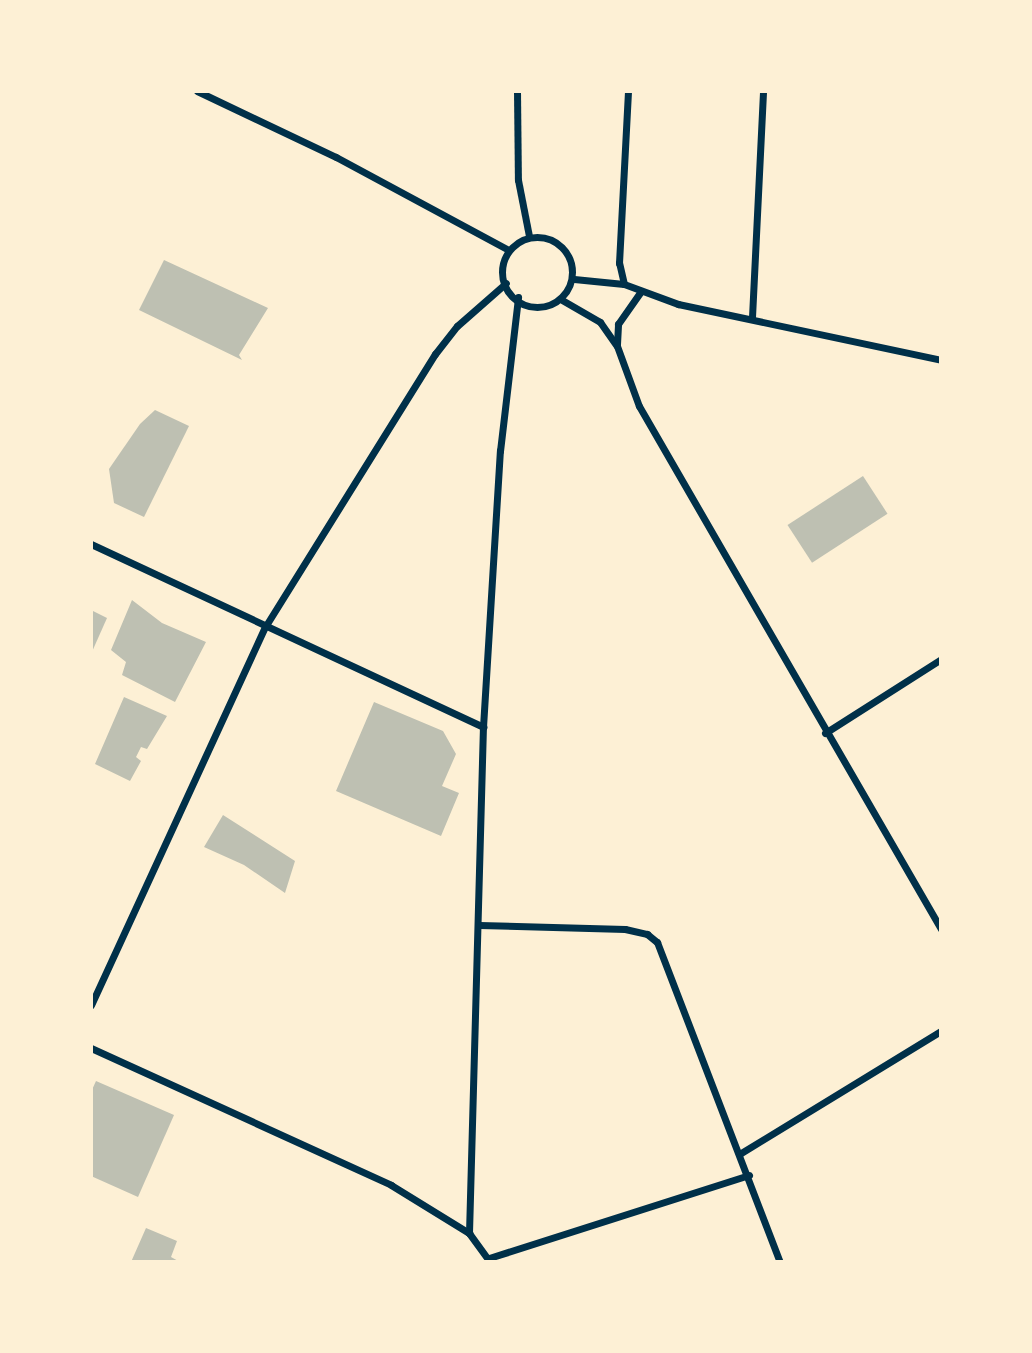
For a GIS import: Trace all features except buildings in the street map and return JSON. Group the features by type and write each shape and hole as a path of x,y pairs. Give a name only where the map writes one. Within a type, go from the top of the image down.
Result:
{"street":[{"path":"197,91 336,157 507,249"},
{"path":"517,91 518,180 529,236"},
{"path":"624,284 619,263 628,91"},
{"path":"752,317 763,91"},
{"path":"529,236 552,242 569,257 574,279 562,300 537,309 517,298 500,272 507,249 529,236"},
{"path":"574,279 624,284 640,293 941,360"},
{"path":"91,1005 265,627 435,354 457,326 506,283"},
{"path":"617,346 618,324 640,293"},
{"path":"469,1233 483,727 500,451 517,298"},
{"path":"562,300 600,322 617,346 639,406 825,733 941,929"},
{"path":"91,544 483,727"},
{"path":"825,733 941,659"},
{"path":"479,925 625,929 653,938 662,950 780,1262"},
{"path":"741,1153 941,1031"},
{"path":"91,1048 391,1185 469,1233 489,1260 749,1175"}]}
